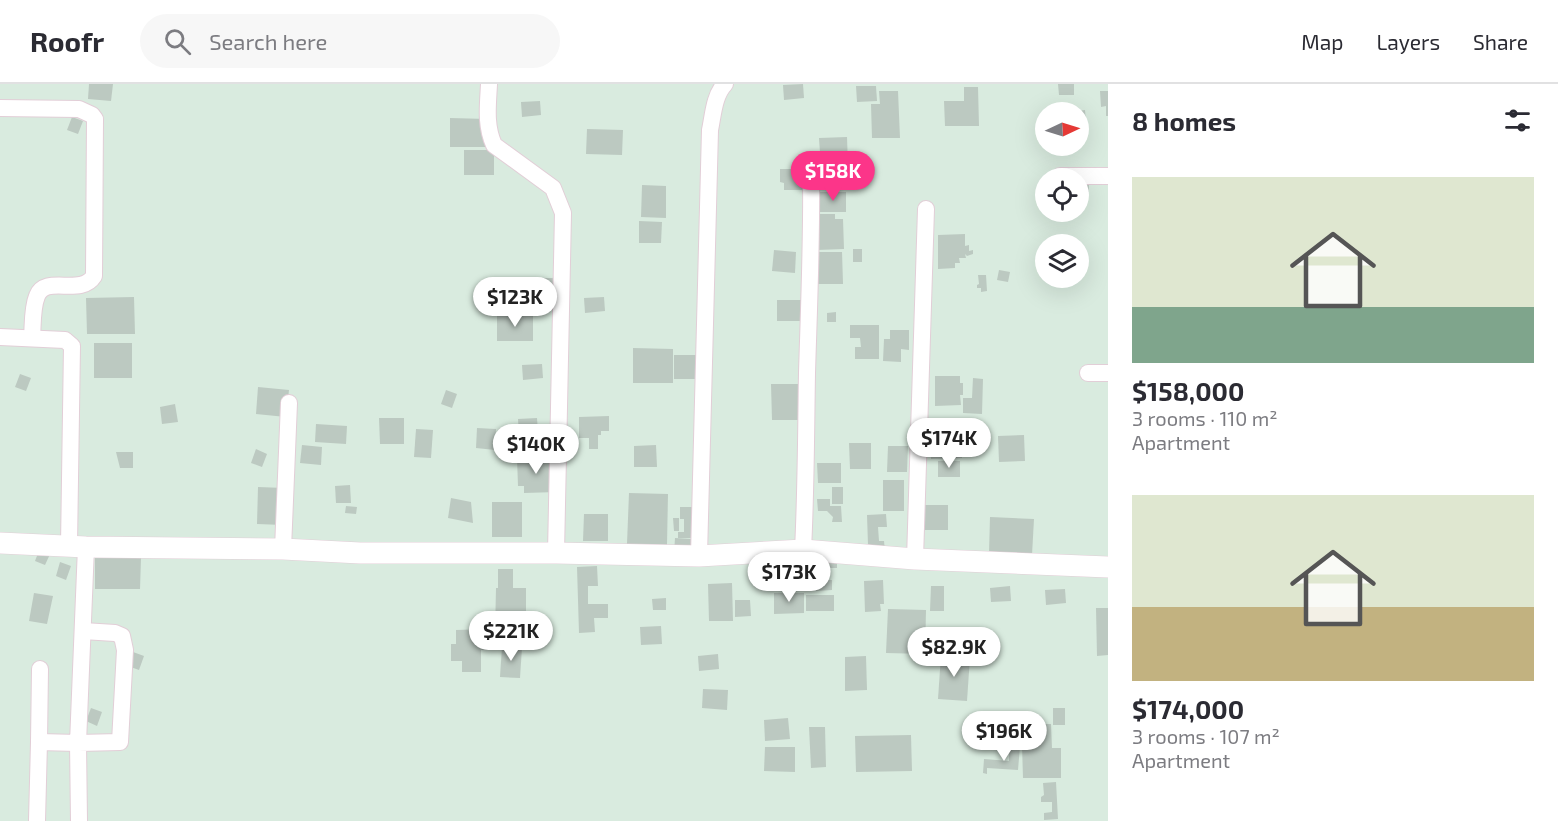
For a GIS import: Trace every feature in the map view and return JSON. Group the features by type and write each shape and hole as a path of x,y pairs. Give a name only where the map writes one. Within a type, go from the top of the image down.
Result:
{"street":[{"path":"489,84 487,120 489,134 494,145 553,188 563,213 556,553"},
{"path":"699,556 710,130 714,110 725,84"},
{"path":"0,108 79,109 92,115 95,119 94,276 90,281 81,285 51,286 39,291 35,298 32,338"},
{"path":"803,550 807,478 807,373 812,252 811,172"},
{"path":"1089,176 1108,176"},
{"path":"915,559 926,209"},
{"path":"0,337 65,340 72,346 82,631 78,743 79,821"},
{"path":"1088,373 1108,373"},
{"path":"283,549 289,403"},
{"path":"0,543 78,547 283,549 360,553 699,556 803,550 915,559 1108,567"},
{"path":"39,742 120,742 125,661 122,636 115,633 82,631"},
{"path":"37,821 40,669"}],"building":[{"path":"89,84 113,84 111,101 88,99"},
{"path":"803,84 804,98 784,100 783,85"},
{"path":"1058,84 1074,84 1074,95 1059,95"},
{"path":"856,86 876,86 877,101 857,102"},
{"path":"964,87 978,87 979,126 945,126 944,101 964,101"},
{"path":"879,91 898,91 900,138 872,138 871,104 880,104"},
{"path":"1100,91 1108,91 1108,116 1106,116 1106,106 1101,107"},
{"path":"540,101 541,115 522,117 521,102"},
{"path":"72,117 83,121 78,134 67,130"},
{"path":"450,118 487,119 487,147 450,147"},
{"path":"587,129 623,130 622,155 586,154"},
{"path":"847,137 848,166 821,168 819,138"},
{"path":"464,150 494,150 494,175 464,175"},
{"path":"780,169 803,169 803,190 784,190 784,183 780,182"},
{"path":"834,170 848,170 848,190 815,190 815,182 831,182"},
{"path":"642,185 666,186 666,218 641,217"},
{"path":"820,192 846,192 846,212 820,212"},
{"path":"817,214 835,214 835,219 843,219 844,249 817,250"},
{"path":"639,221 662,222 661,243 639,243"},
{"path":"965,234 965,246 969,245 969,251 973,250 973,254 967,256 965,254 966,258 959,258 960,263 955,263 955,268 938,269 938,235"},
{"path":"853,249 862,249 862,262 853,262"},
{"path":"774,250 796,252 795,273 772,271"},
{"path":"818,252 842,252 843,284 818,284"},
{"path":"999,270 1010,272 1008,282 997,280"},
{"path":"978,275 986,275 987,291 981,292 981,288 977,288"},
{"path":"531,278 558,278 558,291 539,291 538,310 515,309 515,288 531,288"},
{"path":"134,297 135,334 87,334 86,298"},
{"path":"604,297 605,311 585,313 584,298"},
{"path":"777,300 801,300 800,321 777,321"},
{"path":"836,312 836,322 827,322 827,313"},
{"path":"497,315 533,315 533,341 497,341"},
{"path":"850,325 879,325 879,359 855,359 855,347 861,347 860,338 850,338"},
{"path":"890,330 909,330 909,350 901,349 901,362 883,361 884,339 890,339"},
{"path":"94,343 132,343 132,378 94,378"},
{"path":"633,348 673,349 673,383 633,383"},
{"path":"674,355 698,355 698,379 674,379"},
{"path":"542,364 543,378 523,380 522,365"},
{"path":"20,374 31,378 26,391 15,387"},
{"path":"935,376 960,376 960,383 963,383 963,395 960,395 961,405 935,406"},
{"path":"973,378 983,379 982,414 963,413 963,398 972,398"},
{"path":"771,384 802,384 803,420 772,420"},
{"path":"258,387 289,390 286,417 256,414"},
{"path":"446,390 457,394 452,408 441,404"},
{"path":"175,404 178,422 162,424 160,407"},
{"path":"609,416 609,431 601,431 601,435 598,435 598,449 589,449 589,438 579,438 579,417"},
{"path":"379,418 404,418 404,444 380,444"},
{"path":"537,418 538,432 519,434 518,419"},
{"path":"960,422 962,458 931,459 930,424"},
{"path":"316,424 347,426 346,444 315,442"},
{"path":"477,428 496,429 495,450 476,448"},
{"path":"416,429 433,430 431,458 414,457"},
{"path":"1024,435 1025,461 999,462 998,436"},
{"path":"849,443 871,443 871,469 850,469"},
{"path":"302,445 322,447 321,465 300,463"},
{"path":"656,445 657,467 634,467 634,446"},
{"path":"888,446 908,446 907,472 887,472"},
{"path":"256,449 267,454 262,467 251,463"},
{"path":"116,452 133,452 133,468 120,468"},
{"path":"549,457 549,470 556,470 557,492 524,493 524,486 518,486 517,458"},
{"path":"938,461 960,461 960,477 938,477"},
{"path":"817,463 841,463 841,483 818,483"},
{"path":"883,480 904,480 904,511 883,511"},
{"path":"350,485 351,503 336,503 335,486"},
{"path":"258,487 284,488 283,525 257,524"},
{"path":"832,487 843,487 843,504 832,504"},
{"path":"629,493 668,494 667,545 627,544"},
{"path":"451,498 471,502 473,523 448,518"},
{"path":"817,499 830,499 830,506 841,506 842,522 832,522 833,517 827,511 818,511"},
{"path":"492,502 522,502 522,537 492,537"},
{"path":"923,505 948,505 948,530 923,530"},
{"path":"346,506 357,507 356,514 345,513"},
{"path":"680,507 698,507 698,538 678,538 678,532 684,532 684,519 680,519"},
{"path":"584,514 608,514 608,541 583,541"},
{"path":"886,514 887,527 878,527 879,541 884,541 885,551 871,551 871,545 868,545 867,515"},
{"path":"990,517 1034,519 1032,555 989,554"},
{"path":"673,518 679,518 679,531 674,531"},
{"path":"675,538 692,539 692,556 674,555"},
{"path":"40,548 51,552 45,565 35,561"},
{"path":"816,556 837,556 837,568 828,568 828,580 832,580 832,590 816,591"},
{"path":"95,557 141,557 140,589 95,589"},
{"path":"60,562 71,566 66,580 56,576"},
{"path":"597,566 598,586 588,586 588,604 608,604 608,618 594,618 595,632 579,633 577,567"},
{"path":"498,569 513,569 513,588 526,588 526,629 511,629 511,633 495,633"},
{"path":"883,580 884,604 880,604 881,611 865,612 864,581"},
{"path":"732,583 733,621 709,621 708,584"},
{"path":"931,586 944,586 944,611 930,611"},
{"path":"1010,586 1011,601 991,602 990,588"},
{"path":"1065,589 1066,603 1046,605 1045,590"},
{"path":"34,593 53,596 47,624 29,621"},
{"path":"774,593 804,593 804,613 774,614"},
{"path":"806,595 834,595 834,611 806,611"},
{"path":"666,598 666,610 653,610 652,599"},
{"path":"735,600 750,600 751,616 735,617"},
{"path":"1096,608 1108,608 1108,655 1097,656"},
{"path":"888,609 926,610 925,654 886,653"},
{"path":"661,626 662,644 641,645 640,627"},
{"path":"488,629 488,650 481,650 481,672 462,672 462,661 451,661 451,644 456,644 456,630"},
{"path":"502,646 522,647 520,678 500,677"},
{"path":"133,652 144,656 139,670 128,666"},
{"path":"718,654 719,669 699,671 698,656"},
{"path":"941,655 970,657 967,701 938,699"},
{"path":"866,656 867,690 845,691 845,657"},
{"path":"703,689 728,690 727,710 702,708"},
{"path":"91,708 102,712 97,726 86,721"},
{"path":"1053,708 1065,708 1065,725 1053,725"},
{"path":"788,718 790,739 765,741 764,720"},
{"path":"1034,724 1051,724 1052,748 1061,748 1061,778 1023,778 1022,745 1034,745"},
{"path":"809,727 825,727 826,767 811,768"},
{"path":"911,735 912,771 856,772 855,736"},
{"path":"1020,746 1018,770 987,768 987,774 983,773 984,759 1009,761 1009,749"},
{"path":"765,747 795,747 795,772 764,771"},
{"path":"1056,782 1058,819 1044,820 1044,813 1052,812 1052,802 1041,802 1041,797 1044,795 1043,783"}]}
